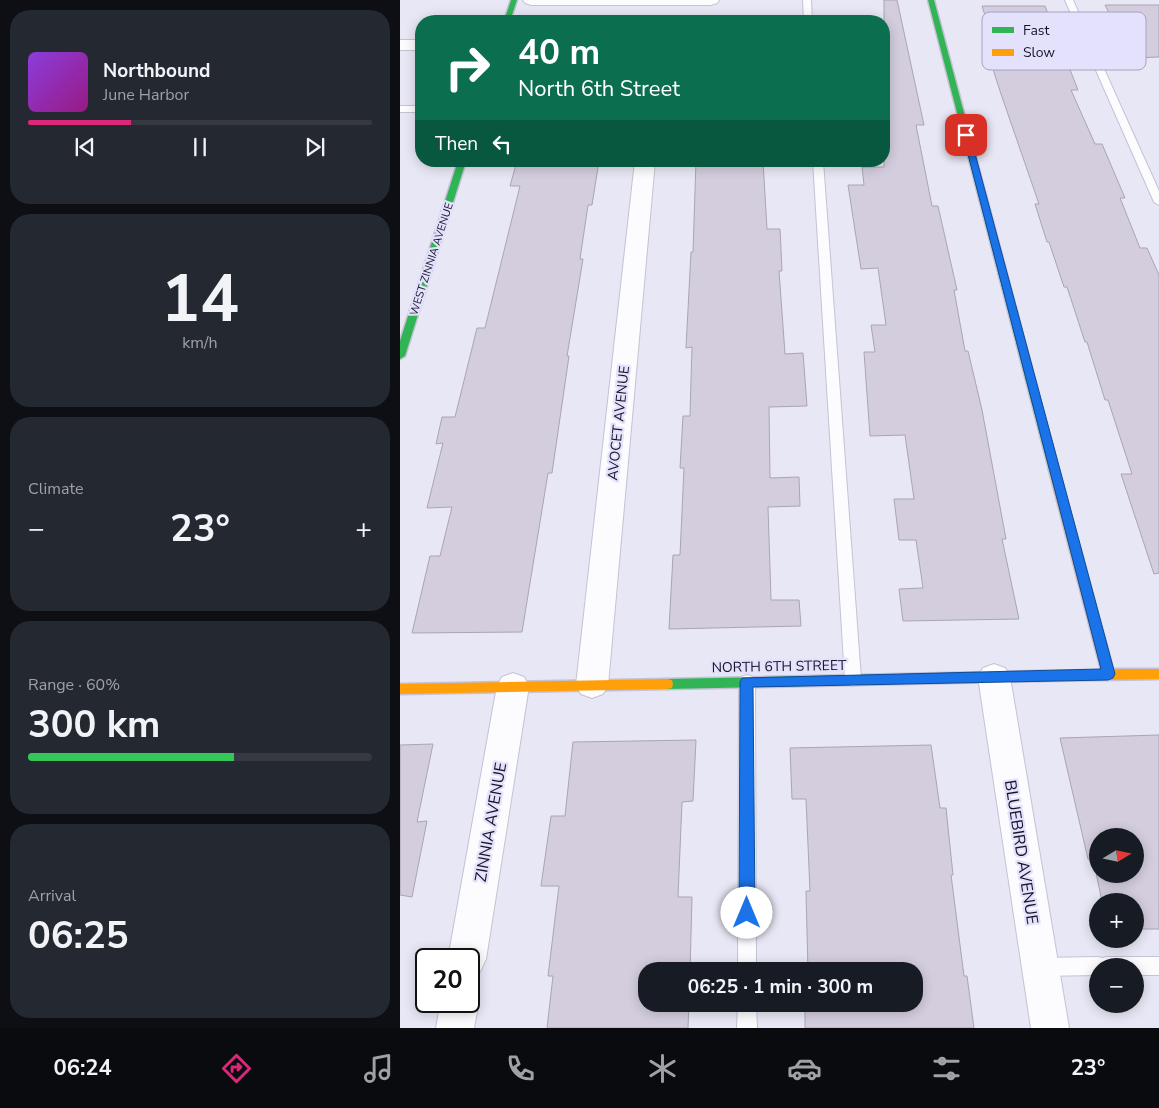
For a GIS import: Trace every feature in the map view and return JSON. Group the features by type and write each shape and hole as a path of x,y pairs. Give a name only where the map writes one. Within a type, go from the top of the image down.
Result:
{"street":[{"path":"509,15 514,0"},
{"path":"531,0 660,7 711,0"},
{"path":"931,0 1108,674"},
{"path":"400,45 415,45"},
{"name":"WEST ZINNIA AVENUE","path":"400,356 460,167"},
{"name":"AVOCET AVENUE","path":"592,685 644,167"},
{"name":"NORTH 6TH STREET","path":"400,689 1159,674"},
{"name":"BLUEBIRD AVENUE","path":"994,676 1050,1028"},
{"name":"ZINNIA AVENUE","path":"469,948 512,686"},
{"path":"455,1028 458,1013"}],"lane":[{"path":"807,0 808,15"},
{"path":"1069,0 1074,12"},
{"path":"1100,70 1159,202"},
{"path":"400,109 415,109"},
{"path":"818,167 853,679"},
{"path":"747,682 747,962"},
{"path":"1040,967 1089,966"},
{"path":"1144,966 1159,966"},
{"path":"747,1012 747,1028"}],"building":[{"path":"884,0 897,0 924,125 916,125 932,206 938,206 957,290 954,290 965,351 968,351 982,410 1006,539 1002,539 1019,619 903,621 899,589 923,588 916,540 899,540 894,499 914,499 905,435 870,436 864,352 875,352 871,325 886,325 878,268 861,269 848,185 864,185 862,167 890,167 890,15 884,15"},
{"path":"1105,5 1159,5 1159,57 1146,57 1146,12 1109,12"},
{"path":"982,6 1045,6 1047,12 984,12"},
{"path":"993,70 1070,70 1078,90 1071,90 1095,144 1102,144 1125,198 1120,198 1140,248 1147,248 1159,275 1159,573 1154,574 1121,474 1132,474 1108,400 1105,400 1067,287 1064,287 1049,242 1047,242 1035,204 1039,204"},
{"path":"515,167 598,167 592,205 588,205 580,259 583,259 567,356 569,356 552,473 548,473 522,632 412,633 430,556 440,556 452,507 427,508 443,443 436,444 442,417 455,417 477,328 485,328 520,186 510,186"},
{"path":"696,167 763,167 767,229 780,229 782,271 779,271 785,354 803,353 807,406 769,407 770,478 799,477 800,506 768,507 771,600 799,600 801,626 669,629 673,555 680,555 684,468 680,468 683,416 690,416 692,347 686,348 691,252 693,252"},
{"path":"1159,735 1159,929 1144,929 1144,893 1100,893 1098,883 1144,883 1144,828 1089,828 1088,859 1060,738"},
{"path":"696,740 693,801 682,802 678,897 692,897 690,962 638,962 638,1012 689,1012 688,1028 547,1028 553,976 548,976 559,886 541,886 551,816 565,816 573,742"},
{"path":"433,744 417,822 427,821 412,897 400,895 400,745"},
{"path":"931,745 940,808 946,808 953,875 951,875 964,976 967,976 974,1028 805,1028 805,1012 923,1012 923,962 808,962 806,891 810,891 806,799 792,799 790,748"}],"traffic: fast":[{"path":"509,15 514,0"},
{"path":"931,0 1054,470"},
{"path":"400,356 460,167"},
{"path":"667,684 1040,676"}],"traffic: slow":[{"path":"1054,470 1108,674"},
{"path":"1040,676 1159,674"},
{"path":"400,689 667,684"}],"route":[{"path":"747,913 747,682 1108,674 966,135"}]}
